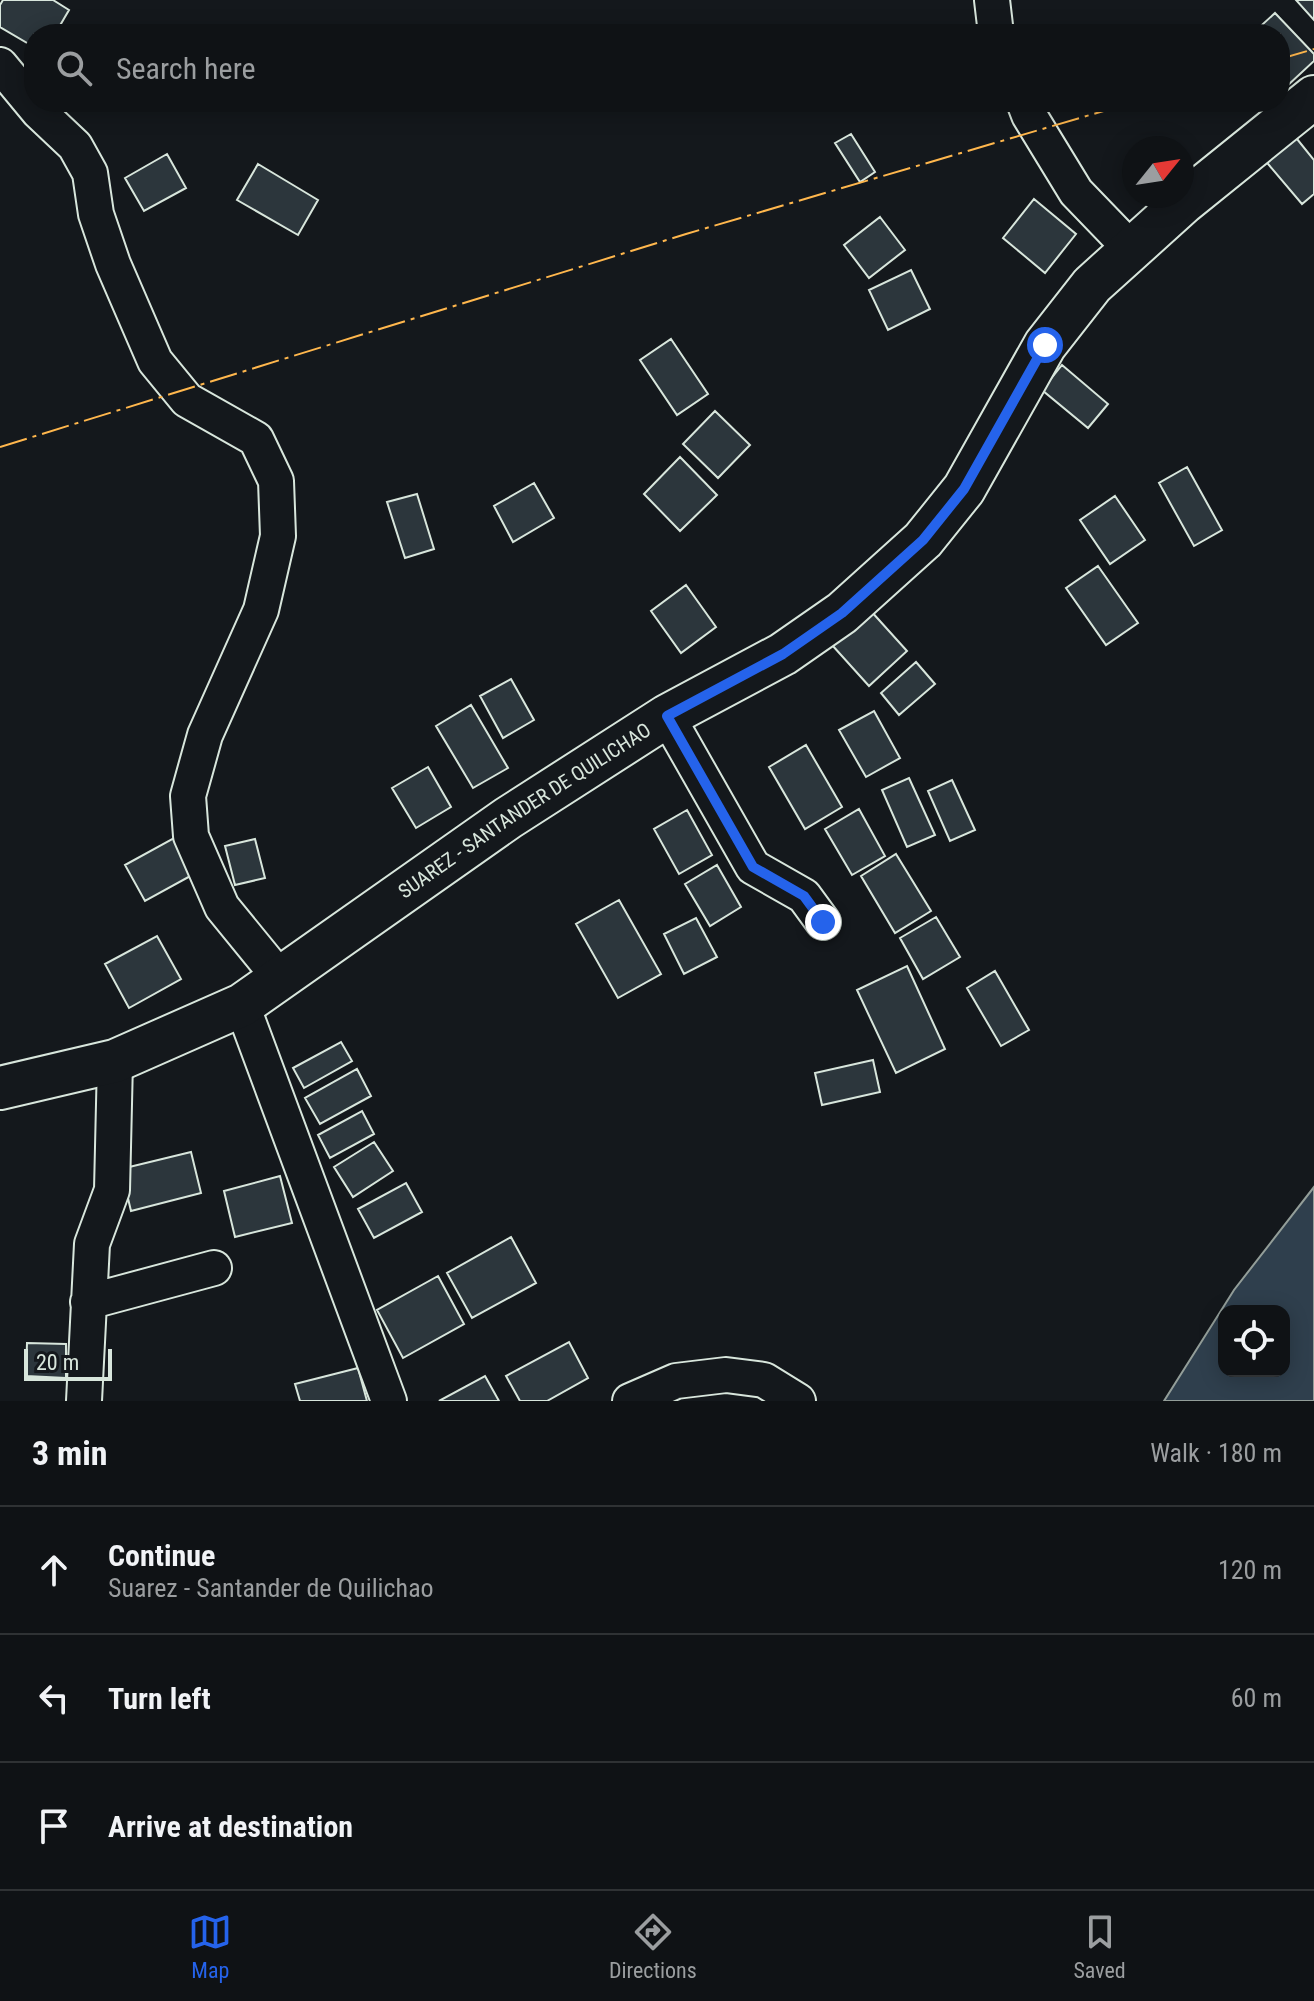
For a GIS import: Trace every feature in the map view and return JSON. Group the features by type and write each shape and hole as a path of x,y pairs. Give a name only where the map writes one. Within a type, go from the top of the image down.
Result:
{"main road":[{"name":"SUAREZ - SANTANDER DE QUILICHAO","path":"0,1088 115,1061 242,1005 508,818 667,716 783,654 842,613 923,540 964,489 1045,345 1092,285 1184,202 1314,97"}],"street":[{"path":"992,0 995,24"},
{"path":"0,65 24,94"},
{"path":"39,112 75,146 90,173 96,214 113,264 155,361 187,400 256,439 276,481 278,536 261,610 205,735 188,796 191,836 222,907 280,978"},
{"path":"1028,112 1076,192 1131,249"},
{"path":"667,716 753,867 804,896 823,922"},
{"path":"242,1005 389,1401"},
{"path":"84,1401 92,1244 112,1190 115,1061"},
{"path":"88,1302 214,1268"},
{"path":"630,1401 676,1381 726,1375 764,1380 798,1401"}],"water":[{"path":"1314,1187 1314,1401 1164,1401 1218,1315 1218,1377 1290,1377 1290,1305 1225,1305"}],"building":[{"path":"3,0 53,0 69,10 61,24 24,24 24,41 0,27 0,5"},
{"path":"1296,0 1314,0 1314,20"},
{"path":"1275,13 1285,24 1263,24"},
{"path":"1290,29 1314,54 1314,61 1290,83"},
{"path":"851,134 875,172 860,182 835,143"},
{"path":"1293,134 1314,160 1314,194 1302,204 1263,158"},
{"path":"167,154 186,188 144,211 125,178"},
{"path":"258,164 318,200 298,235 237,200"},
{"path":"1034,199 1076,234 1045,273 1003,238"},
{"path":"880,217 905,250 869,278 844,245"},
{"path":"911,270 930,309 888,330 869,290"},
{"path":"671,339 708,394 677,415 640,360"},
{"path":"1062,365 1108,404 1088,428 1042,390"},
{"path":"715,411 750,445 718,478 683,444"},
{"path":"680,457 717,495 680,531 644,494"},
{"path":"1187,467 1222,530 1194,546 1159,483"},
{"path":"534,483 554,518 513,542 494,506"},
{"path":"417,494 434,549 405,558 387,502"},
{"path":"1115,496 1145,540 1110,564 1080,520"},
{"path":"1098,566 1138,623 1106,645 1066,588"},
{"path":"686,585 716,627 681,653 651,611"},
{"path":"870,610 907,651 869,686 832,645"},
{"path":"916,662 935,684 899,715 881,693"},
{"path":"511,679 534,720 503,738 480,696"},
{"path":"471,705 508,768 473,788 436,726"},
{"path":"874,711 900,758 866,777 839,730"},
{"path":"806,745 842,807 805,829 769,767"},
{"path":"428,767 451,807 416,828 392,788"},
{"path":"909,778 935,835 907,847 882,790"},
{"path":"952,780 975,830 950,841 928,791"},
{"path":"859,809 885,856 852,875 825,829"},
{"path":"687,810 712,855 679,874 654,829"},
{"path":"174,838 194,874 145,901 125,865"},
{"path":"255,839 265,878 235,885 225,846"},
{"path":"896,854 931,911 895,933 861,876"},
{"path":"717,865 741,907 710,926 685,884"},
{"path":"619,900 661,974 618,998 576,924"},
{"path":"936,917 960,957 923,979 900,938"},
{"path":"696,918 717,957 684,974 664,934"},
{"path":"157,936 181,979 129,1008 105,964"},
{"path":"907,966 945,1049 896,1073 857,990"},
{"path":"995,971 1029,1030 1001,1046 967,988"},
{"path":"341,1042 352,1061 304,1088 293,1068"},
{"path":"873,1060 880,1092 822,1105 815,1073"},
{"path":"357,1069 371,1096 320,1124 305,1098"},
{"path":"362,1111 374,1134 330,1158 318,1135"},
{"path":"374,1142 393,1171 353,1197 334,1167"},
{"path":"191,1152 201,1193 131,1211 121,1169"},
{"path":"280,1176 292,1223 235,1237 224,1191"},
{"path":"406,1183 422,1212 374,1238 358,1209"},
{"path":"511,1237 536,1283 472,1318 447,1273"},
{"path":"438,1276 464,1324 403,1358 377,1310"},
{"path":"569,1342 588,1378 547,1401 520,1401 506,1376"},
{"path":"27,1343 66,1344 66,1378 26,1376"},
{"path":"358,1368 367,1401 300,1401 295,1384"},
{"path":"485,1376 499,1401 439,1401"}],"power":[{"path":"1290,56 1314,49"},
{"path":"0,447 686,234 1100,112"}],"route":[{"path":"823,922 804,896 753,867 667,716 783,654 842,613 923,540 964,489 1045,345"}]}
